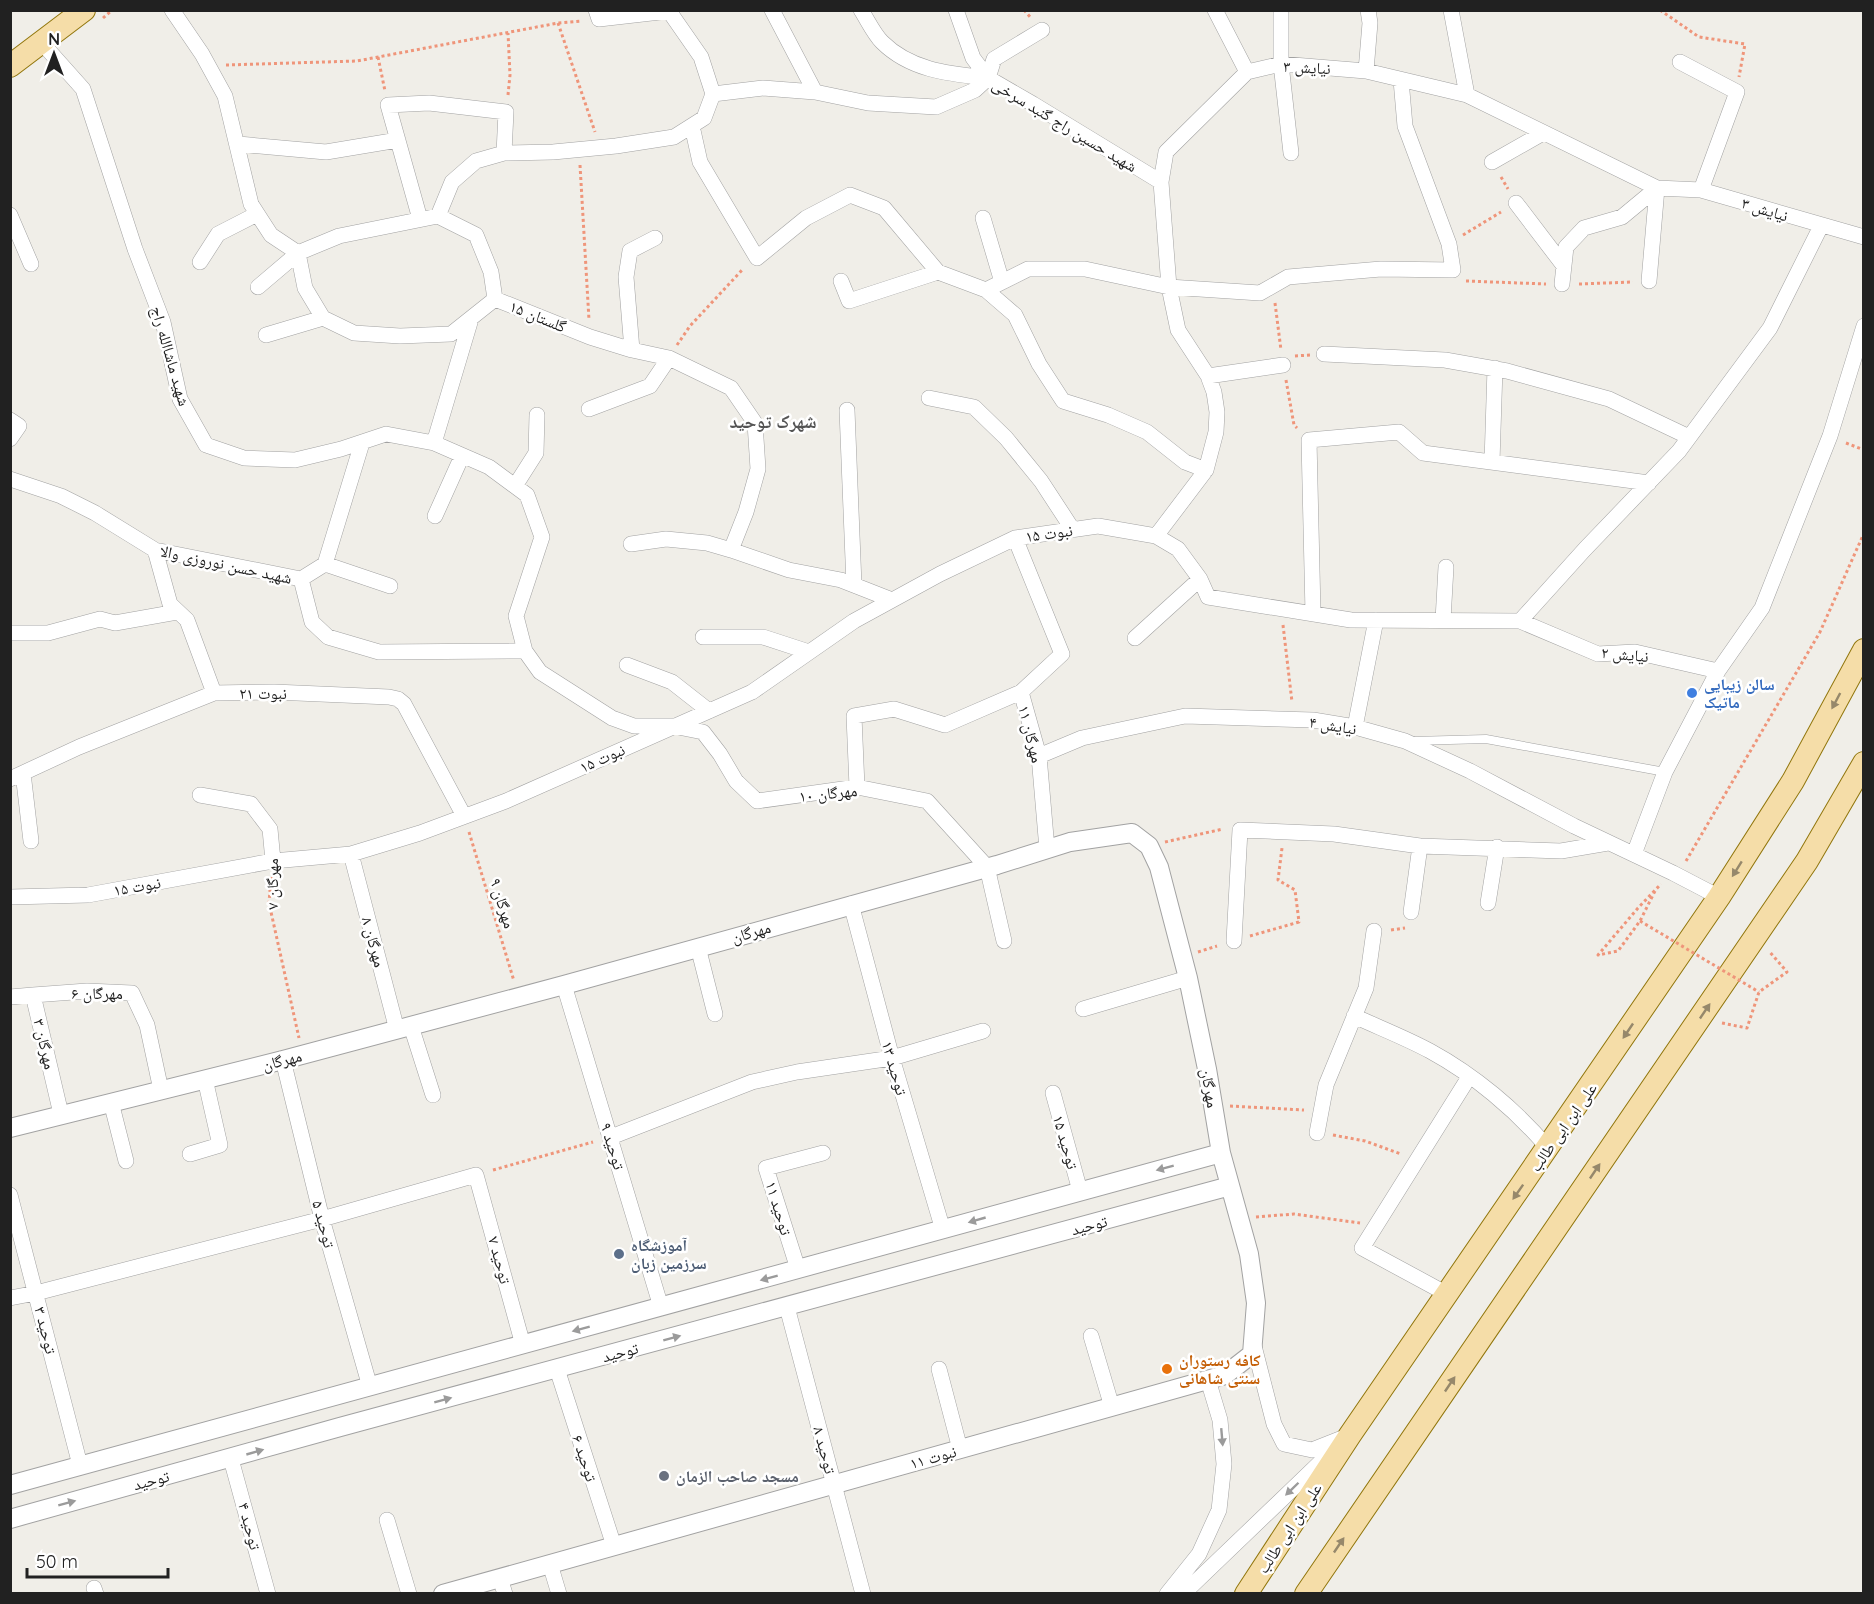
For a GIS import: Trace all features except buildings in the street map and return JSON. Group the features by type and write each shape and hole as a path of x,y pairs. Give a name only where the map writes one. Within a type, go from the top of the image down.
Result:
{"main road":[{"path":"10,66 84,10"},
{"name":"علی ابن ابی طالب","path":"1246,1593 1350,1435 1719,897 1793,781 1863,650"},
{"path":"1306,1593 1807,861 1863,763"}],"street":[{"path":"172,10 225,96 251,204 271,235 298,253 305,288 323,318 266,334"},
{"path":"438,216 452,182 476,161 504,153 579,150 674,137 704,118 713,94 701,57 669,10 597,15"},
{"path":"772,10 815,92"},
{"path":"861,10 882,42 915,65 954,74 988,78"},
{"path":"956,10 973,58 988,78"},
{"path":"1156,536 1206,470 1216,432 1217,412 1214,392 1208,376 1178,330 1169,287 1161,182 1166,152 1247,72 1215,10"},
{"path":"1281,10 1281,64 1291,153"},
{"path":"1366,71 1370,23 1368,10"},
{"path":"1451,10 1467,95"},
{"path":"988,78 994,59 1042,30"},
{"name":"شهید ماشاالله راج","path":"42,43 83,89 135,249 164,322 180,399 206,445 244,458 295,460 342,449 386,434 434,443 489,467 527,495 542,537 516,616 525,651 540,672 612,718 634,726 673,726"},
{"path":"1680,62 1737,92 1701,189"},
{"name":"نیایش ۳","path":"1247,72 1281,64 1366,71 1467,95 1657,188 1701,189 1863,237"},
{"name":"شهید حسین راج گنبد سرخی","path":"713,94 763,88 815,92 868,103 936,107 975,90 988,78 1161,182"},
{"path":"986,290 1028,269 1085,269 1169,287 1260,293 1288,277 1382,269 1453,270 1449,244 1404,126 1401,80"},
{"path":"420,219 388,105 429,103 506,112 504,153"},
{"path":"692,126 700,162 757,258 806,218 850,195 884,208 938,272 986,290 1015,315 1039,364 1063,401 1108,415 1147,432 1185,462 1206,470"},
{"path":"1492,162 1543,133"},
{"path":"238,144 326,152 398,140"},
{"path":"1562,284 1566,247 1584,228 1622,217 1657,188"},
{"path":"1649,281 1657,188"},
{"path":"1516,203 1564,266"},
{"path":"200,262 218,234 258,214"},
{"path":"10,215 31,264"},
{"path":"258,287 298,253 339,236 438,216 476,235 491,272 495,299"},
{"path":"983,218 1002,282"},
{"path":"1520,621 1679,451 1770,328 1821,226"},
{"path":"632,350 626,277 630,251 655,238"},
{"path":"841,281 849,301 938,272"},
{"name":"گلستان ۱۵","path":"323,318 354,333 400,336 451,334 495,299 590,337 669,358 731,388 755,423 758,469 746,512 731,550"},
{"path":"434,443 471,319"},
{"path":"1634,854 1665,771 1718,671 1762,608 1830,436 1863,326"},
{"path":"1324,354 1445,360 1495,368 1609,399 1689,437"},
{"path":"589,409 650,386 669,358"},
{"path":"1208,376 1287,361"},
{"path":"1492,462 1495,368"},
{"path":"929,398 974,407 1006,438 1041,481 1073,530"},
{"path":"847,410 854,585"},
{"path":"515,486 536,453 537,415"},
{"path":"10,420 19,426 10,439"},
{"path":"1313,613 1309,440 1399,432 1423,453 1648,483"},
{"path":"302,579 325,564 362,442"},
{"path":"435,516 462,456"},
{"name":"شهید حسن نوروزی والا","path":"10,479 61,496 95,513 154,550 302,579 312,622 328,637 379,652 525,651"},
{"name":"نبوت ۱۵","path":"10,897 88,895 273,861 351,854 420,833 506,801 752,692 854,621 940,574 1015,538 1098,526 1156,536"},
{"name":"نیایش ۲","path":"1156,536 1178,549 1200,579 1208,597 1351,620 1520,621 1598,654 1635,652 1718,671"},
{"name":"مهرگان ۱۱","path":"1015,538 1062,654 1021,692 1039,756 1047,849"},
{"path":"631,544 666,539 707,543 789,570 842,580 892,600"},
{"path":"154,550 170,604 187,620 213,693"},
{"path":"325,564 390,586"},
{"path":"1443,620 1446,567"},
{"path":"1135,638 1200,579"},
{"path":"10,633 48,633 100,619 115,623 177,612"},
{"path":"1355,727 1376,620"},
{"path":"704,637 763,637 809,652"},
{"path":"627,665 672,682 709,711"},
{"name":"نبوت ۲۱","path":"17,776 79,747 213,693 274,692 388,697 398,699 404,704 464,816"},
{"path":"857,787 854,716 894,709 945,725 1021,692"},
{"name":"نیایش ۴","path":"1039,756 1082,738 1185,716 1313,720 1355,727 1405,741 1470,771 1608,843 1719,897"},
{"name":"مهرگان ۱۰","path":"673,726 703,732 720,754 736,782 757,801 857,787 927,801 987,867"},
{"path":"17,776 31,841"},
{"name":"مهرگان ۷","path":"200,795 251,804 270,829 273,861"},
{"path":"1234,941 1240,830 1334,834 1420,846 1561,852 1608,843"},
{"name":"مهرگان","path":"10,1128 303,1055 564,985 1070,842 1132,833 1149,846 1159,867 1188,978 1221,1153 1230,1186"},
{"path":"1412,912 1420,846"},
{"path":"1488,903 1497,848"},
{"name":"مهرگان ۸","path":"351,854 404,1028 433,1095"},
{"path":"987,867 1004,941"},
{"name":"توحید ۱۳","path":"851,904 892,1058 943,1230"},
{"path":"1317,1133 1326,1085 1366,988 1374,932"},
{"path":"698,947 715,1014"},
{"path":"1083,1009 1188,978"},
{"name":"توحید ۹","path":"564,985 661,1307"},
{"name":"مهرگان ۶","path":"33,995 87,991 132,993 147,1024 161,1090"},
{"name":"مهرگان ۳","path":"10,997 33,995 61,1114"},
{"path":"1354,1016 1431,1052 1469,1077 1524,1120 1548,1148"},
{"path":"611,1137 752,1082 798,1072 892,1058 983,1031"},
{"name":"توحید ۵","path":"283,1060 322,1219 370,1387"},
{"path":"1447,1294 1362,1248 1469,1077"},
{"path":"190,1154 220,1145 205,1079"},
{"name":"توحید ۱۵","path":"1053,1093 1080,1191"},
{"path":"111,1102 126,1161"},
{"name":"توحید ۱۱","path":"798,1269 766,1168 823,1153"},
{"name":"توحید","path":"10,1485 1221,1153"},
{"path":"10,1298 322,1219 476,1175"},
{"name":"توحید ۷","path":"476,1175 523,1345"},
{"path":"1230,1186 1249,1254 1256,1303 1253,1342 1274,1424 1284,1444 1312,1450 1350,1435"},
{"name":"توحید","path":"10,1519 340,1427 1230,1186"},
{"name":"توحید ۳","path":"10,1195 80,1465"},
{"name":"توحید ۸","path":"787,1307 863,1593"},
{"path":"1091,1336 1112,1407"},
{"name":"نبوت ۱۱","path":"443,1593 502,1586 550,1564 1208,1380 1224,1375 1251,1354 1253,1342"},
{"name":"توحید ۶","path":"557,1369 614,1546"},
{"path":"939,1369 960,1449"},
{"path":"1167,1593 1199,1554 1219,1510 1224,1464 1220,1420 1208,1380"},
{"path":"332,1396 340,1427"},
{"path":"1182,1593 1350,1435"},
{"name":"توحید ۴","path":"231,1459 268,1593"},
{"path":"387,1520 409,1593"},
{"path":"550,1564 559,1593"}],"lane":[{"path":"1405,741 1486,738 1665,771"}],"path":[{"path":"1660,10 1699,37 1745,44 1737,92"},
{"path":"208,66 357,61 597,15"},
{"path":"558,23 600,147"},
{"path":"506,112 510,75 508,32"},
{"path":"378,57 388,105"},
{"path":"579,150 590,337"},
{"path":"1449,244 1516,203 1492,162"},
{"path":"669,358 690,326 736,275 757,258"},
{"path":"1467,282 1562,284 1649,281"},
{"path":"1287,361 1324,354"},
{"path":"1655,891 1640,921 1618,951 1598,955 1638,908 1655,891 1673,873 1687,859 1820,632 1863,533"},
{"path":"1281,608 1294,720"},
{"name":"مهرگان ۹","path":"464,816 518,997"},
{"path":"1149,846 1226,828 1240,830"},
{"path":"1182,957 1299,921 1295,890 1278,880 1284,832"},
{"name":"مهرگان ۷","path":"273,861 269,903 303,1055"},
{"path":"1374,932 1409,927 1412,912"},
{"path":"1640,921 1759,992"},
{"path":"1700,1019 1747,1028 1759,992 1787,972 1757,935"},
{"path":"1213,1105 1321,1111"},
{"path":"1317,1133 1365,1141 1417,1160"},
{"path":"476,1175 611,1137"},
{"path":"1239,1218 1294,1214 1377,1225"}],"place":[{"name":"سالن زیبایی ماتیک","path":"1692,693"},
{"name":"آموزشگاه سرزمین زبان","path":"619,1254"},
{"name":"کافه رستوران سنتی شاهانی","path":"1167,1369"},
{"name":"مسجد صاحب الزمان","path":"664,1476"}],"district":[{"name":"شهرک توحید","path":"773,421"}]}
